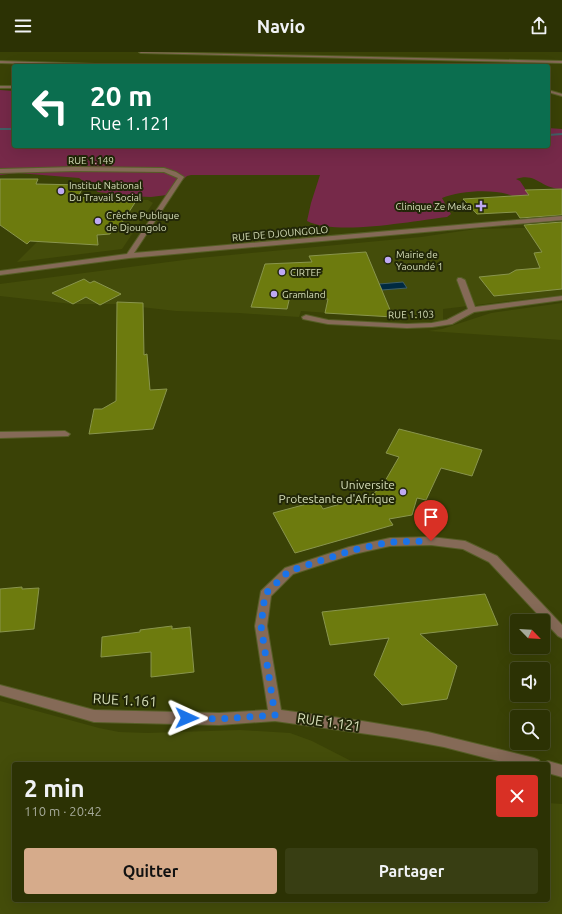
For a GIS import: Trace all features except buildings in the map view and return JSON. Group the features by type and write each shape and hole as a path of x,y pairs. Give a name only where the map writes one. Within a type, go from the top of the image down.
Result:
{"street":[{"path":"141,52 561,62"},
{"path":"380,52 380,57"},
{"path":"0,62 64,64"},
{"path":"542,64 561,62"},
{"path":"0,87 12,87"},
{"path":"550,92 562,95"},
{"name":"RUE 1.149","path":"0,171 75,169 164,170 181,177 129,256"},
{"name":"RUE DE DJOUNGOLO","path":"0,273 129,256 562,218"},
{"path":"461,280 472,310"},
{"name":"RUE 1.103","path":"306,317 328,322 407,326 432,325 449,322 472,310 562,298"},
{"path":"0,435 65,434"},
{"path":"275,715 261,626 265,594 289,571 353,550 390,542 431,541 465,545 493,559 562,631"},
{"name":"RUE 1.161","path":"0,690 94,716 219,719 275,715"},
{"name":"RUE 1.121","path":"275,715 347,724 414,735 467,746 527,762"},
{"path":"550,768 562,771"}],"shaded area":[{"path":"0,90 12,91 12,148 550,148 550,128 562,129 562,189 548,186 534,179 523,177 516,179 520,181 540,211 507,194 500,192 474,192 442,198 451,214 447,217 375,226 337,227 320,225 307,221 320,175 191,175 187,176 167,195 151,197 98,192 79,178 18,173 0,175"},
{"name":"Crêche Publique de Djoungolo","path":"108,200 148,200 153,203 122,249 17,262 39,240"},
{"path":"562,227 562,295 443,309 443,321 301,311 299,317 176,311 114,304 72,304 0,296 0,284 199,258 421,237 476,229"},
{"path":"562,303 562,340 428,331 442,329 491,313"},
{"path":"0,701 119,732 147,733 240,730 290,733 312,741 353,762 12,762 12,902 550,902 550,803 562,804 562,914 0,914"}],"water":[{"path":"403,282 407,288 382,290 379,284"}],"waterway":[{"path":"0,129 12,129"},
{"path":"550,135 562,134"}],"place":[{"name":"Institut National Du Travail Social","path":"61,191"},
{"name":"Clinique Ze Meka","path":"481,206"},
{"name":"Crêche Publique de Djoungolo","path":"98,221"},
{"name":"Mairie de Yaoundé 1","path":"388,260"},
{"name":"CIRTEF","path":"282,272"},
{"name":"Gramland","path":"274,294"},
{"name":"Universite Protestante d'Afrique","path":"403,492"}],"route":[{"path":"187,718 219,719 275,715 261,626 265,594 289,571 353,550 390,542 431,541"}]}
